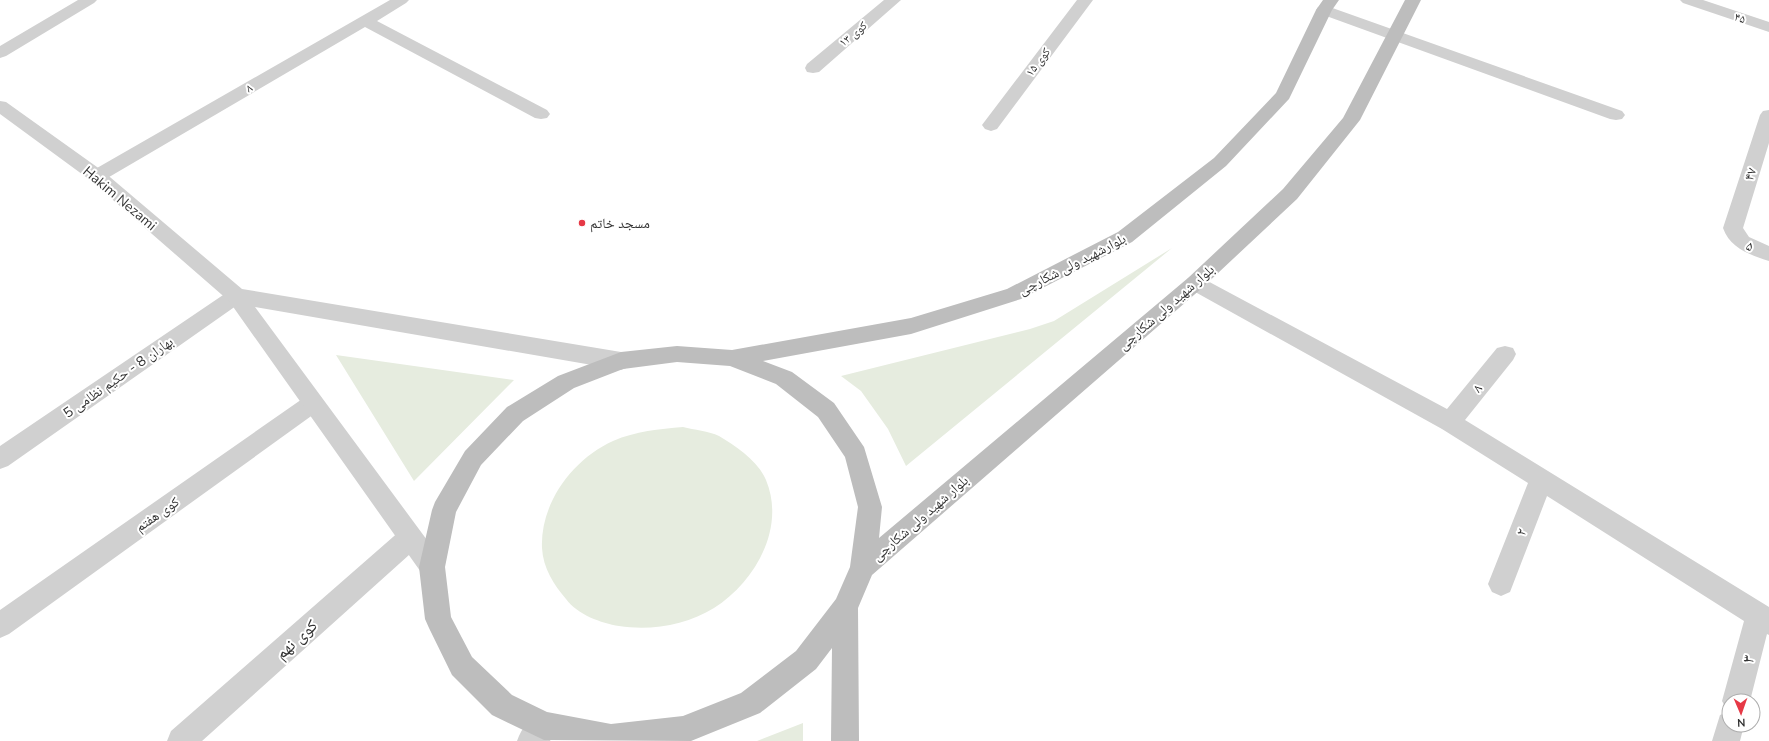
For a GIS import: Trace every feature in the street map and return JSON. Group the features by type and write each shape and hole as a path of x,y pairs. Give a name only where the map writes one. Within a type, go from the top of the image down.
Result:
{"main road":[{"name":"بلوار شهید ولی شکارچی","path":"863,567 1195,283 1290,194 1351,120 1413,0"},
{"name":"بلوارشهید ولی شکارچی","path":"732,358 911,326 1014,294 1125,237 1220,162 1283,95 1328,5"},
{"path":"677,354 732,358 784,378 826,410 856,454 870,507 863,567 846,608 806,660 750,703 683,730 611,738 543,736 502,705 462,666 438,619 432,568 444,510 473,458 515,414 566,382 621,361 677,354"},
{"path":"845,741 846,608"}],"street":[{"path":"0,53 90,0"},
{"name":"۸","path":"97,176 401,0"},
{"name":"کوی ۱۳","path":"813,68 893,0"},
{"name":"کوی ۱۵","path":"991,125 1084,0"},
{"name":"۴۵","path":"1688,0 1769,27"},
{"path":"1328,5 1395,36 1616,116"},
{"path":"365,20 541,114"},
{"name":"Hakim Nezami","path":"0,106 97,176 236,296 432,568"},
{"name":"۴۷","path":"1734,234 1733,228 1769,115"},
{"name":"۵","path":"1734,234 1744,244 1769,254"},
{"path":"1195,283 1450,422 1764,619"},
{"path":"236,296 621,361"},
{"name":"بهاران 8 - حکیم نظامی 5","path":"0,459 236,296"},
{"name":"۸","path":"1450,422 1505,354"},
{"name":"کوی هفتم","path":"0,625 313,403"},
{"name":"۲","path":"1502,584 1541,480"},
{"name":"کوی نهم","path":"182,741 410,538"},
{"name":"۳","path":"1739,693 1764,619"}],"shaded area":[{"path":"1172,248 906,466 888,429 861,391 841,376 1030,329 1054,321"},
{"path":"336,355 514,380 414,481"},
{"path":"683,427 715,434 732,444 752,460 766,480 771,498 772,517 769,535 763,552 754,569 729,597 714,608 692,619 681,622 656,627 631,627 605,623 583,614 571,605 557,588 544,562 542,548 543,531 553,499 572,471 598,449 613,441 630,435"},
{"path":"803,723 803,741 757,741"}],"place":[{"name":"مسجد خاتم","path":"582,223"}]}
